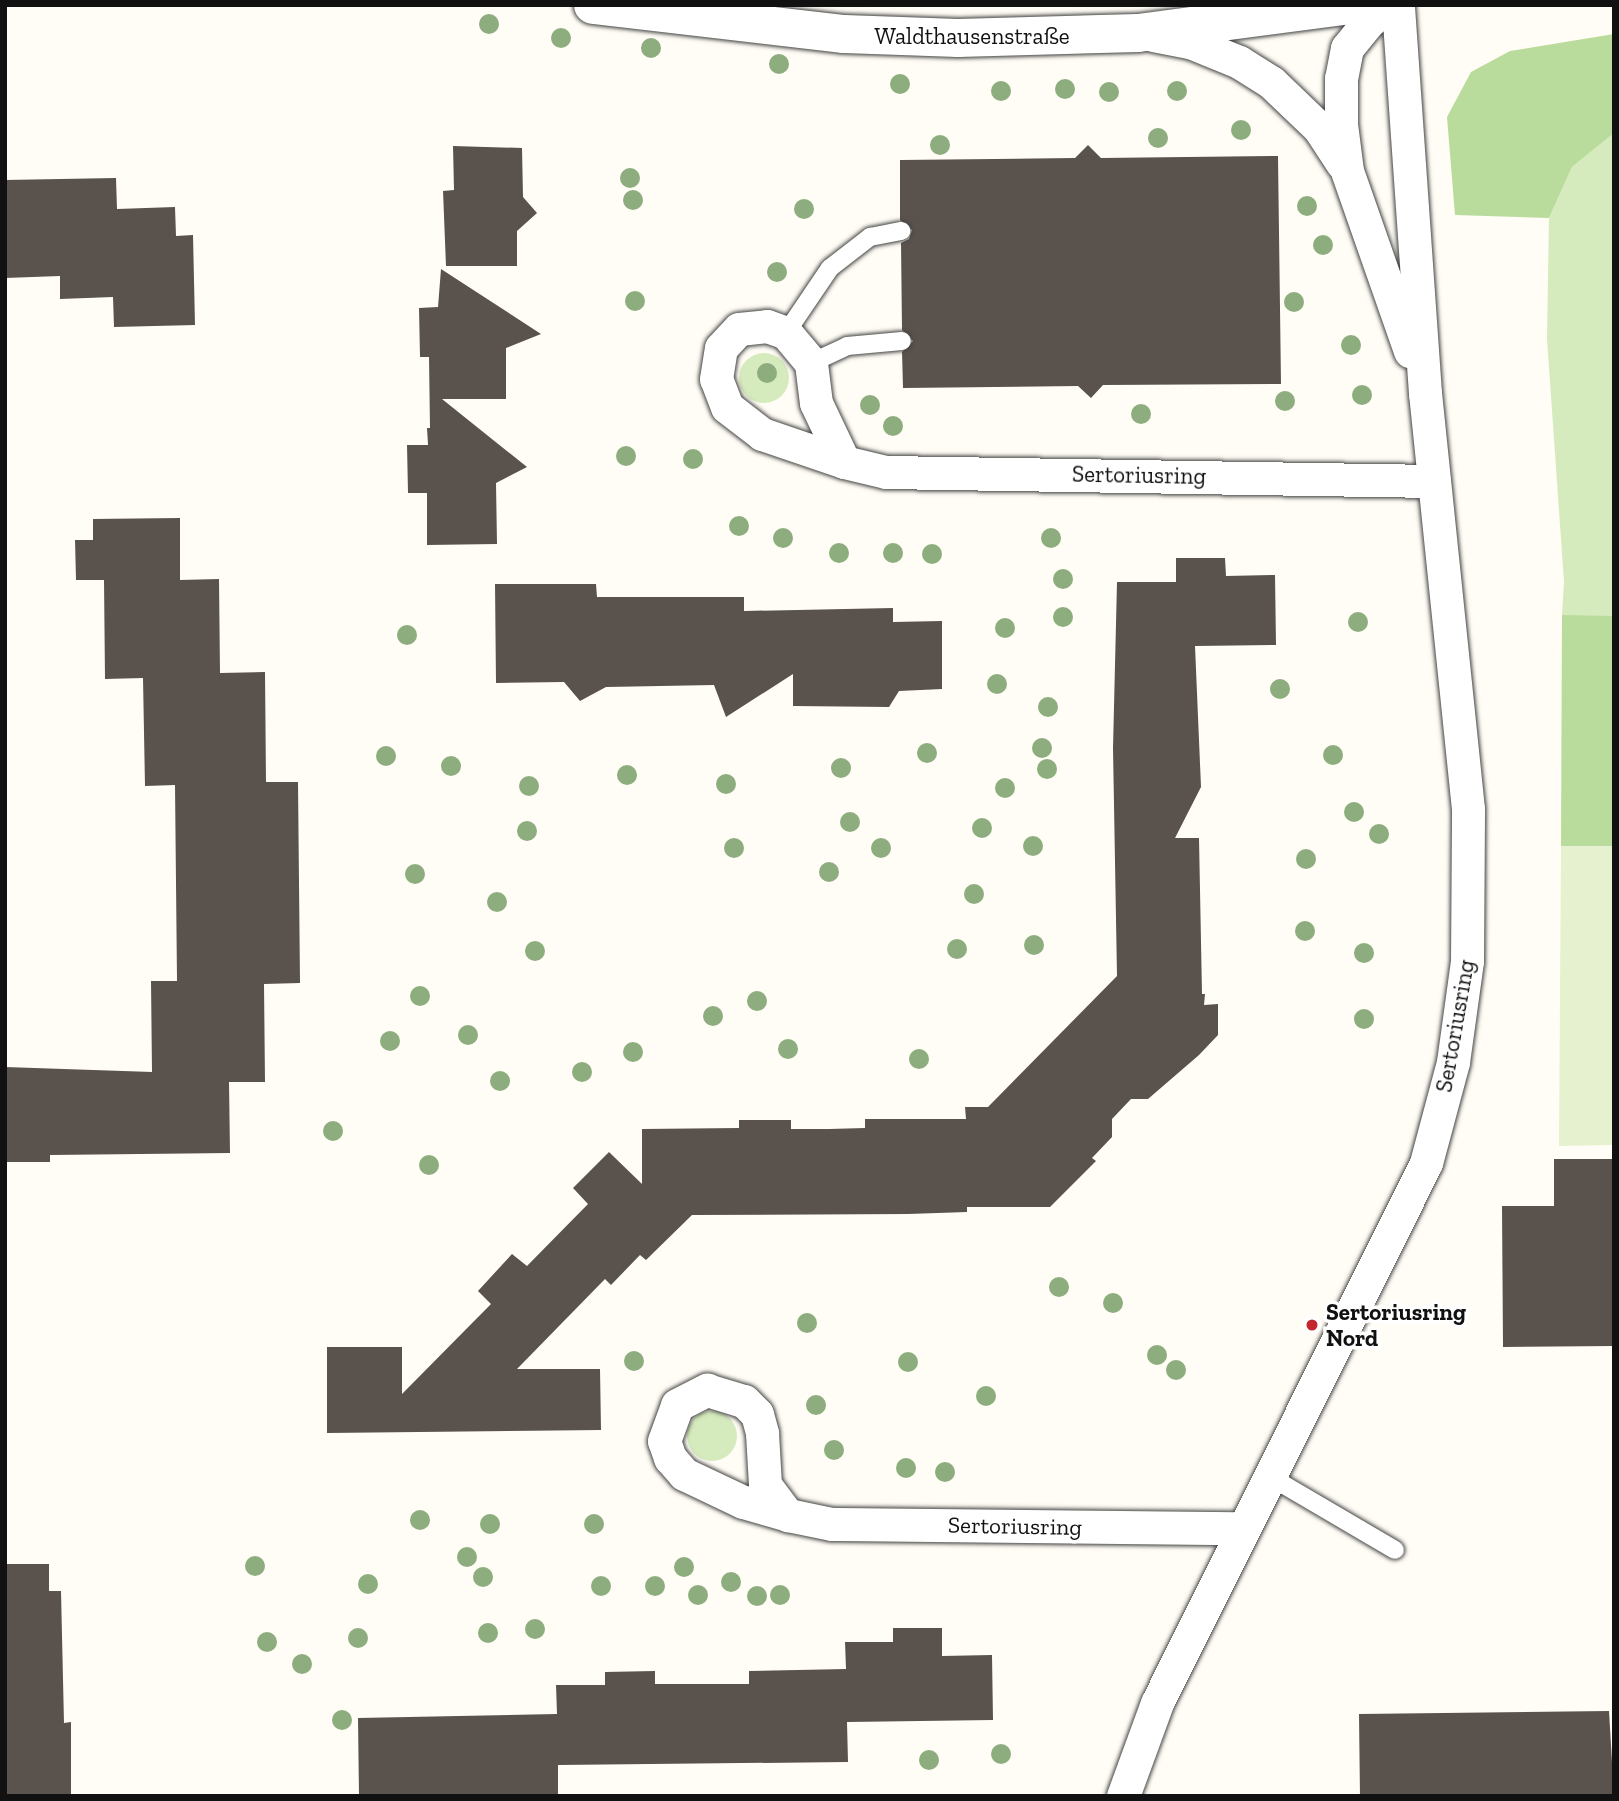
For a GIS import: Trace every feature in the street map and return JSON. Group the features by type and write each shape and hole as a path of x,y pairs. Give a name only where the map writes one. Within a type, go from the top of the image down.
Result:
{"street":[{"name":"Waldthausenstraße","path":"593,5 844,34 1048,38 1138,33 1351,5"},
{"name":"Sertoriusring","path":"1347,171 1340,78 1347,48 1369,21 1389,5"},
{"name":"Sertoriusring","path":"1123,1796 1157,1703 1269,1476 1362,1300 1426,1163 1453,1062 1467,961 1471,872 1425,393 1398,5"},
{"name":"Sertoriusring","path":"1138,33 1190,42 1239,62 1271,82 1319,128 1347,171 1425,393"},
{"name":"Sertoriusring","path":"786,334 767,326 739,329 721,348 716,379 727,407 762,434 844,462 886,472 1434,481"},
{"path":"786,334 811,363 816,403 844,462"},
{"name":"Sertoriusring","path":"788,1515 832,1524 1243,1528"}],"lane":[{"path":"786,334 830,268 870,237 901,231"},
{"path":"811,363 847,346 902,341"},
{"path":"1269,1476 1395,1550"}],"green space":[{"path":"1614,34 1614,133 1572,167 1549,218 1455,215 1447,117 1471,72 1510,51"},
{"path":"1614,133 1614,616 1590,618 1562,615 1564,582 1547,339 1549,218 1572,167"},
{"path":"764,353 781,361 789,378 781,395 764,403 747,395 739,378 747,361"},
{"path":"1562,615 1614,616 1614,846 1561,846"},
{"path":"1561,846 1614,846 1614,1145 1559,1146"},
{"path":"712,1411 729,1419 737,1436 729,1453 712,1461 695,1453 687,1436 695,1419"}],"building":[{"path":"1088,145 1101,158 1278,156 1281,384 1103,385 1091,398 1078,386 903,388 902,352 913,341 902,330 901,243 909,239 912,230 900,220 900,160 1075,158"},
{"path":"453,146 522,148 523,197 537,213 517,231 517,266 446,266 443,191 454,190"},
{"path":"116,178 117,209 175,207 176,236 193,235 195,325 114,327 113,297 60,299 60,276 5,278 5,180"},
{"path":"441,269 541,334 506,348 506,399 442,399 527,467 496,483 497,544 427,545 427,493 408,493 407,445 428,445 427,428 430,428 429,357 420,357 419,308 438,307"},
{"path":"180,518 180,580 219,579 220,673 265,672 266,782 298,782 300,983 264,984 265,1082 229,1082 230,1153 50,1155 50,1162 5,1162 5,1067 152,1072 151,981 177,981 175,785 145,786 143,678 105,679 104,580 76,580 75,540 93,540 93,519"},
{"path":"1176,558 1225,558 1226,576 1275,575 1276,645 1195,646 1201,787 1175,838 1199,838 1202,994 1205,994 1204,1005 1218,1004 1218,1035 1199,1055 1148,1099 1131,1099 1112,1119 1112,1137 1092,1158 1096,1161 1050,1207 967,1207 967,1212 908,1214 692,1215 646,1260 640,1255 611,1285 605,1279 517,1369 600,1369 601,1430 327,1433 327,1347 402,1347 402,1394 491,1304 478,1291 512,1254 527,1266 588,1204 573,1188 609,1152 642,1184 642,1129 739,1128 739,1120 791,1120 791,1129 829,1129 865,1128 865,1119 966,1119 965,1107 988,1107 1117,976 1113,748 1117,582 1176,582"},
{"path":"495,584 596,584 597,597 744,597 744,611 893,608 893,622 942,621 942,689 899,691 889,707 793,706 793,674 726,717 714,685 606,687 580,701 564,682 496,683"},
{"path":"1554,1159 1614,1159 1614,1346 1503,1347 1502,1206 1554,1206"},
{"path":"5,1564 49,1564 49,1591 61,1591 64,1723 71,1722 71,1796 5,1796"},
{"path":"893,1628 942,1628 942,1656 992,1655 993,1720 847,1722 848,1762 558,1765 558,1796 359,1796 358,1718 557,1714 556,1685 605,1685 605,1672 655,1671 655,1684 749,1684 749,1671 846,1669 845,1642 893,1642"},
{"path":"1609,1711 1614,1796 1360,1796 1359,1714"}],"place":[{"name":"Sertoriusring Nord","path":"1312,1325"}]}
